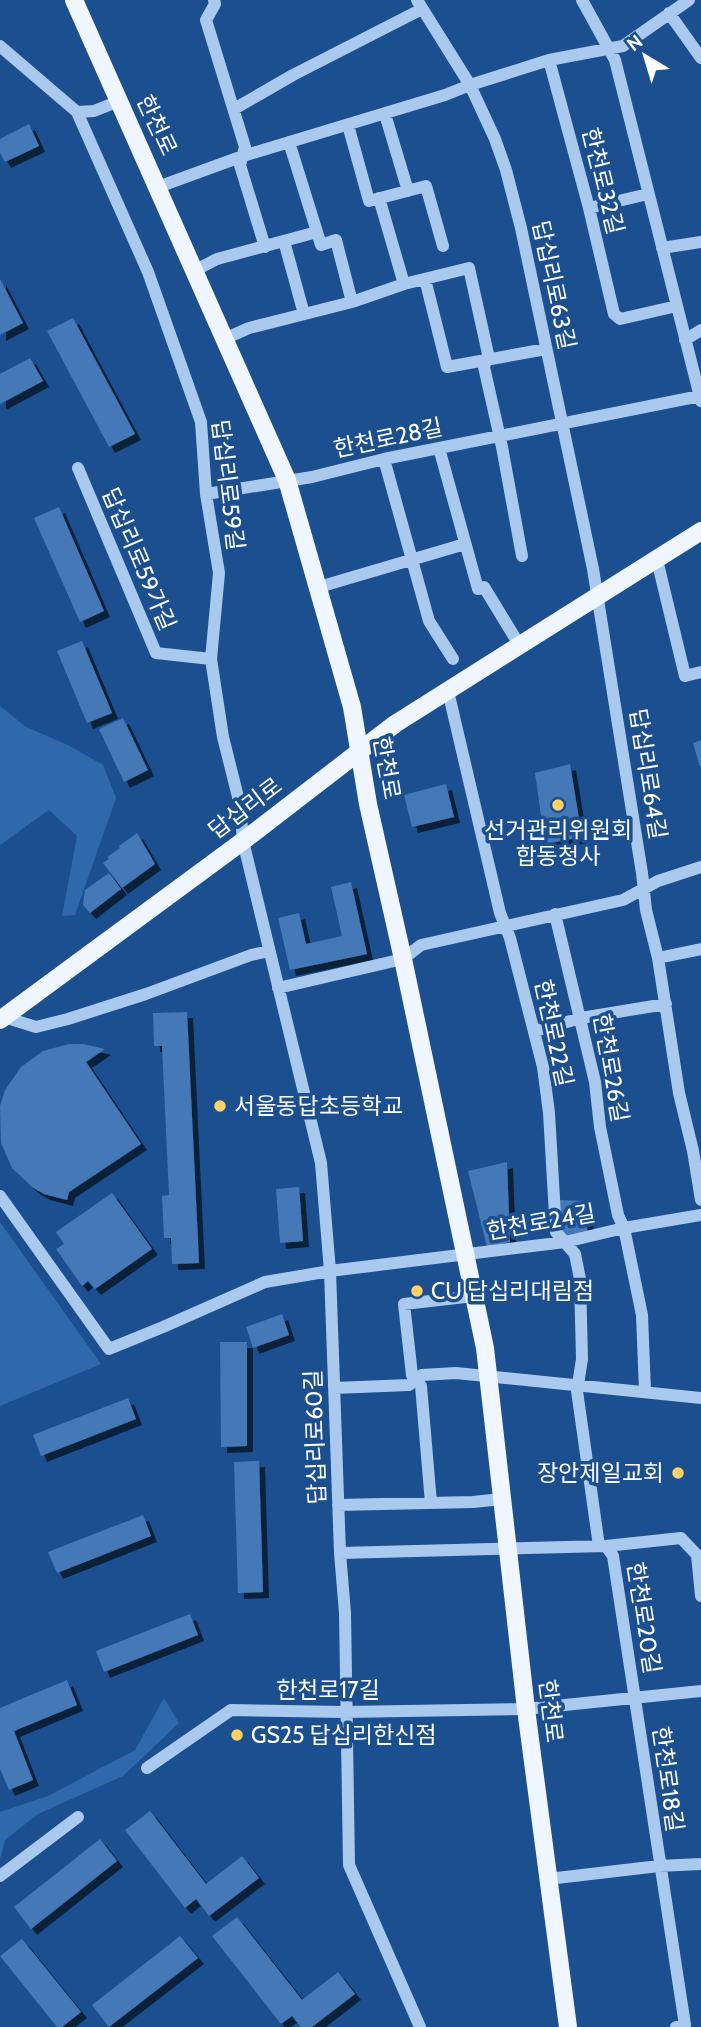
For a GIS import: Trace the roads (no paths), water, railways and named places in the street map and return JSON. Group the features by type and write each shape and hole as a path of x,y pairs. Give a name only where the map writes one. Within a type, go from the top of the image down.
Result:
{"main road":[{"name":"한천로","path":"74,0 287,480 352,707 368,804 485,1348 526,1709 568,2027"},
{"name":"답십리로","path":"2,1018 243,841 395,724 701,531"}],"street":[{"path":"214,0 215,4 206,20 245,147 240,165 265,247"},
{"path":"582,0 615,60 700,398"},
{"path":"158,187 243,156 385,114 549,60 623,46 689,0"},
{"path":"234,109 419,2"},
{"name":"답십리로63길","path":"419,2 470,85 506,170 521,228 598,597"},
{"path":"669,13 701,58"},
{"path":"0,47 78,112 94,111 119,101"},
{"name":"한천로32길","path":"549,60 614,314 620,319 677,306"},
{"name":"답십리로59길","path":"78,112 148,272 201,422 206,494 219,573 211,659 223,737 240,805 243,841"},
{"path":"385,114 408,191"},
{"path":"348,125 404,284"},
{"path":"289,142 321,245 336,240 352,302"},
{"path":"374,200 426,186 443,246"},
{"path":"589,208 648,194"},
{"path":"194,271 217,259 317,232"},
{"path":"284,241 304,314"},
{"path":"662,248 701,242"},
{"path":"225,340 248,328 352,302 404,284 469,268 488,354 484,367 522,556"},
{"path":"425,279 447,367 546,349"},
{"path":"685,340 701,330"},
{"name":"한천로28길","path":"206,494 312,477 384,459 625,410 700,398"},
{"path":"439,449 478,589 484,587 520,646"},
{"path":"384,459 429,621 453,659"},
{"name":"답십리로59가길","path":"78,468 156,653 211,659"},
{"path":"319,587 465,544"},
{"path":"657,560 685,676 701,672"},
{"name":"답십리로64길","path":"598,597 643,890 658,958 679,1093 701,1200"},
{"name":"한천로22길","path":"448,691 499,913 505,925 543,1067 549,1113 556,1232 575,1254 580,1279 582,1359 577,1391 603,1546"},
{"name":"답십리로60길","path":"243,841 321,1163 330,1271 340,1553 345,1613 349,1865 420,2027"},
{"path":"278,988 403,959 421,945 623,900 658,881 701,867"},
{"name":"한천로26길","path":"555,914 581,1018 618,1215 624,1228"},
{"path":"658,958 701,949"},
{"name":"답십리로","path":"2,1018 36,1027 146,994 270,951"},
{"path":"535,1031 581,1018 666,1004"},
{"path":"0,1196 108,1349 265,1282 330,1271 465,1256"},
{"name":"한천로24길","path":"465,1256 565,1242 624,1228 701,1215"},
{"name":"한천로24길","path":"624,1228 642,1315 645,1391"},
{"path":"431,1503 421,1387 412,1375 404,1304 474,1296"},
{"path":"334,1388 409,1385 422,1375 456,1374 701,1398"},
{"path":"338,1505 502,1499"},
{"name":"한천로20길","path":"507,1548 603,1546 681,1538 699,1555 701,1596"},
{"name":"한천로20길","path":"603,1546 613,1556 636,1698"},
{"path":"340,1553 507,1548"},
{"name":"한천로18길","path":"526,1709 701,1691"},
{"name":"한천로18길","path":"636,1698 659,1866"},
{"name":"한천로17길","path":"147,1768 231,1710 345,1713 526,1709"},
{"path":"0,1876 78,1818"},
{"path":"548,1880 659,1866 701,1864"},
{"path":"659,1866 685,2025 676,2027"}],"place":[{"name":"선거관리위원회 합동청사","path":"558,805"},
{"name":"서울동답초등학교","path":"220,1106"},
{"name":"CU 답십리대림점","path":"417,1291"},
{"name":"장안제일교회","path":"678,1473"},
{"name":"GS25 답십리한신점","path":"237,1735"}]}
